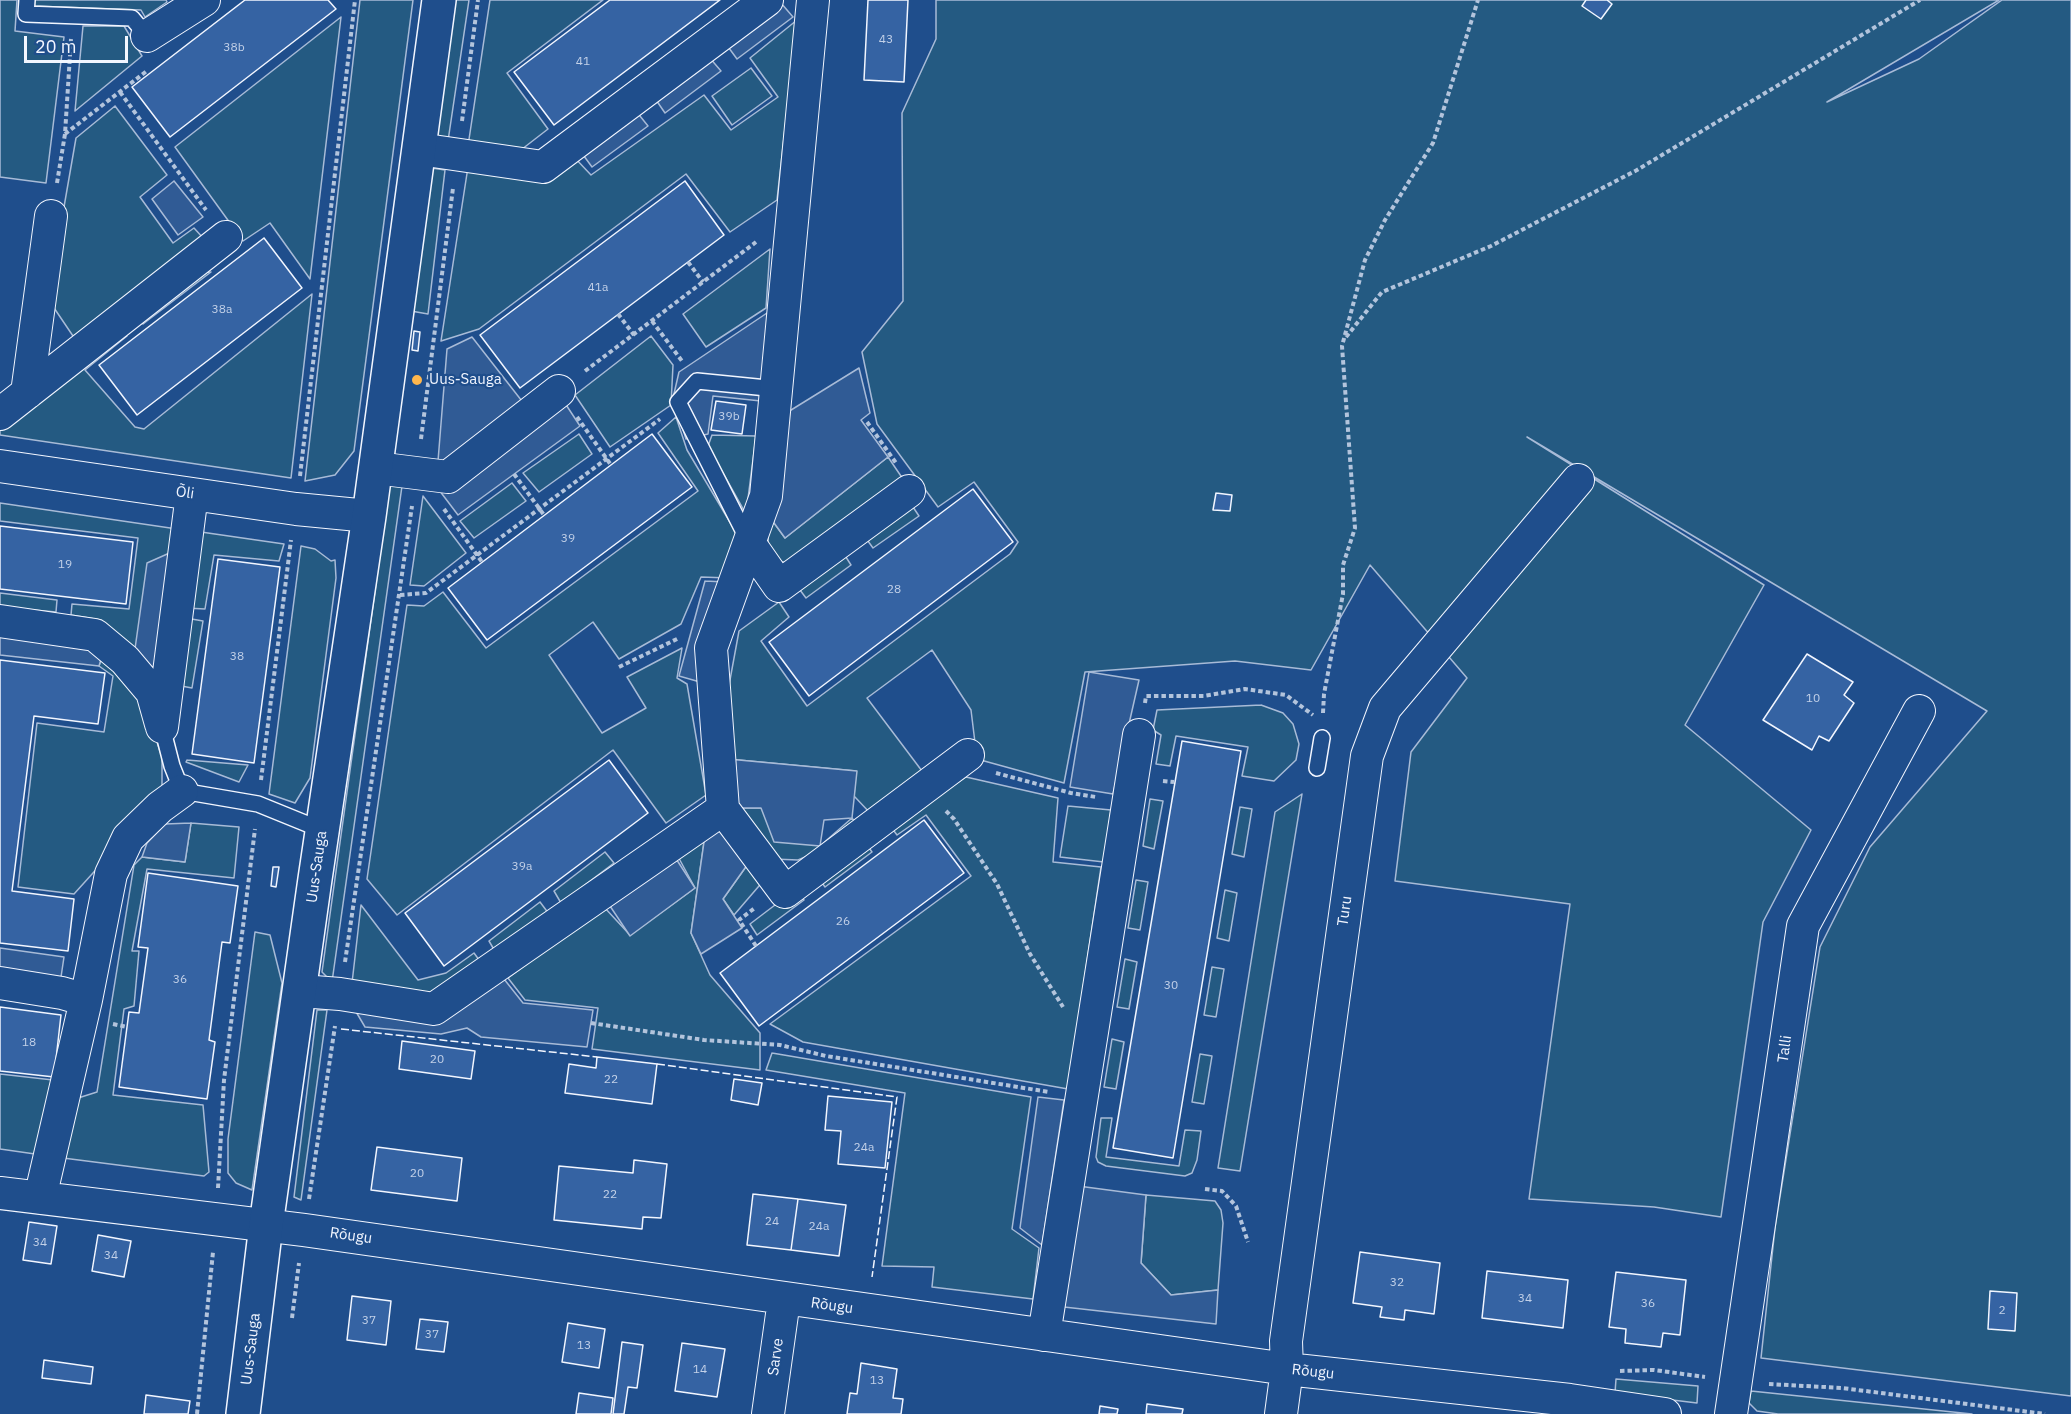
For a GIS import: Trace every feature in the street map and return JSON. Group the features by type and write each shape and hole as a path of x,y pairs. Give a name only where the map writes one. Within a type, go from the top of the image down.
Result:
{"street":[{"path":"147,36 204,0"},
{"name":"Uus-Sauga","path":"243,1414 266,1226 376,468 439,0"},
{"path":"419,149 543,167 767,0"},
{"path":"813,0 766,496 711,648 723,809 785,892 968,755"},
{"path":"27,393 51,216"},
{"path":"0,414 226,237"},
{"path":"376,468 416,479 448,477 559,392"},
{"name":"Õli","path":"0,466 296,509 369,516"},
{"name":"Turu","path":"1281,1414 1287,1369 1286,1341 1367,756 1385,708 1578,480"},
{"path":"749,543 779,586 909,492"},
{"path":"162,727 192,494"},
{"path":"0,621 96,635 125,660 152,692 162,727"},
{"name":"Talli","path":"1731,1414 1803,926 1919,711"},
{"path":"1044,1335 1139,735"},
{"path":"40,1198 86,1000 111,874 128,838 182,791"},
{"path":"301,991 340,994 434,1009 723,809"},
{"path":"0,983 62,993 86,1000"},
{"name":"Rõugu","path":"0,1193 304,1230 1287,1369 1665,1414"},
{"name":"Sarve","path":"768,1414 784,1299"}],"lane":[{"path":"27,0 26,14 132,18 147,36"},
{"path":"749,543 678,402 697,381 777,389"},
{"path":"162,727 172,766 182,791 258,804 322,831"},
{"path":"1317,768 1322,738"}],"path":[{"path":"197,1414 216,1219 224,1080 296,509 355,0"},
{"path":"291,1322 400,595 478,0"},
{"path":"1322,738 1324,694 1343,594 1343,565 1355,528 1342,346 1365,260 1385,220 1433,143 1478,0"},
{"path":"1344,340 1382,292 1491,246 1637,170 1920,0"},
{"path":"51,216 65,134 74,15"},
{"path":"120,92 226,237"},
{"path":"611,465 559,392 793,214"},
{"path":"688,262 703,282"},
{"path":"618,314 633,335"},
{"path":"652,321 697,381"},
{"path":"400,595 426,593 680,405"},
{"path":"514,474 544,515"},
{"path":"416,479 428,487 482,562"},
{"path":"619,668 662,644 690,634 715,638"},
{"path":"1139,735 1146,696 1204,696 1245,689 1286,695 1312,713 1322,738"},
{"path":"968,755 981,769 1071,793 1129,802"},
{"path":"923,789 954,819 997,884 1030,954 1057,1000 1073,1018 1095,1018"},
{"path":"756,946 739,920 782,887"},
{"path":"591,1023 704,1040 780,1045 826,1056 1007,1087 1082,1096"},
{"path":"1204,1189 1222,1191 1236,1206 1248,1242"}],"shaded area":[{"path":"0,0 17,0 15,31 64,37 46,183 0,177"},
{"path":"33,0 166,0 167,2 145,17 141,10 33,6"},
{"path":"360,0 413,0 354,451 335,475 305,481"},
{"path":"455,0 469,0 448,141 436,138"},
{"path":"490,0 603,0 507,73 548,129 517,153 468,146"},
{"path":"936,0 1999,0 1827,102 1919,59 2002,0 2071,0 2071,1396 1761,1358 1775,1228 1820,947 1870,847 1987,711 1527,437 1764,585 1685,725 1811,830 1763,922 1721,1217 1654,1207 1529,1199 1570,904 1395,881 1411,752 1467,678 1370,565 1311,670 1235,661 1085,672 1064,783 977,759 971,710 932,650 867,698 925,775 872,815 854,796 856,771 728,759 725,707 739,631 779,602 789,617 761,641 807,706 1010,554 1018,542 974,482 938,507 877,424 862,352 903,301 902,113 936,39"},
{"path":"781,3 793,17 737,59 726,44"},
{"path":"341,17 310,279 270,223 243,241 175,147"},
{"path":"797,20 777,200 730,232 686,174 479,329 441,341 468,167 574,157 591,175 704,95 731,130 778,97 750,58"},
{"path":"83,26 124,26 142,56 75,111"},
{"path":"709,57 721,71 665,113 654,97"},
{"path":"751,68 772,96 732,125 712,96"},
{"path":"115,106 167,175 140,197 173,243 194,228 204,239 73,336 48,299 76,138"},
{"path":"636,111 648,126 592,167 581,152"},
{"path":"432,168 445,170 428,314 411,311"},
{"path":"174,181 203,217 178,235 152,199"},
{"path":"770,249 766,308 706,347 683,314"},
{"path":"211,272 143,324 144,308 188,274"},
{"path":"312,294 291,478 0,435 0,421 111,335 127,336 85,370 135,427 144,429"},
{"path":"773,309 761,401 713,396 708,434 686,439 673,398 679,372"},
{"path":"651,336 673,365 671,405 610,447 575,395"},
{"path":"472,337 525,405 553,385 580,426 458,515 436,486 447,349"},
{"path":"859,368 870,413 861,420 888,457 785,538 769,516 783,415"},
{"path":"676,417 687,450 737,534 729,578 701,577 681,624 619,659 593,622 549,655 602,733 646,708 627,677 682,648 677,678 687,684 706,795 666,823 613,750 397,915 367,879 407,605 424,606 443,592 486,648 698,491 658,433"},
{"path":"579,434 592,454 539,492 523,473"},
{"path":"712,435 756,436 746,514 708,446"},
{"path":"888,457 905,482 787,563 779,561 768,544 769,516 785,538"},
{"path":"390,483 402,486 332,982 322,972"},
{"path":"512,483 526,501 474,538 460,521"},
{"path":"423,496 466,553 424,586 410,585"},
{"path":"0,503 177,529 134,656 101,620 71,615 72,604 129,609 138,538 0,521"},
{"path":"911,504 919,516 873,548 865,537"},
{"path":"201,532 284,544 279,561 214,555 205,609 186,608"},
{"path":"301,546 315,549 331,561 335,560 336,578 310,778 295,803 269,794"},
{"path":"174,551 156,676 134,656 147,563"},
{"path":"844,554 851,565 806,598 797,586"},
{"path":"705,581 726,582 700,682 679,676"},
{"path":"0,593 57,600 56,612 0,607"},
{"path":"186,618 203,621 192,688 176,685"},
{"path":"0,632 90,643 102,656 99,666 0,655"},
{"path":"102,656 139,689 162,757 162,789 74,894 18,887 37,723 104,732 113,676 99,666"},
{"path":"1089,672 1139,680 1113,794 1070,787"},
{"path":"1261,705 1283,713 1293,724 1299,744 1296,760 1274,781 1242,776 1248,747 1176,736 1170,766 1156,764 1161,735 1153,730 1157,710"},
{"path":"728,759 857,771 852,818 824,820 820,846 774,842 761,808 738,808"},
{"path":"187,760 248,765 239,782 186,762"},
{"path":"966,777 1058,798 1053,862 1101,867 1068,1089 803,1042 770,1024 971,876 926,815 897,835 891,827"},
{"path":"1302,794 1240,1171 1218,1168 1275,812"},
{"path":"1150,799 1163,801 1154,849 1143,846"},
{"path":"1068,806 1111,810 1104,862 1060,857"},
{"path":"1240,807 1252,809 1244,857 1232,854"},
{"path":"738,808 761,808 820,846 852,818 857,825 817,852 798,860 773,859"},
{"path":"191,823 239,827 234,878 147,869 132,951 139,951 134,1006 124,1009 113,1095 203,1105 209,1172 204,1176 63,1158 75,1099 97,1092 134,865 142,857 185,862"},
{"path":"191,823 185,862 142,857 147,843 165,824"},
{"path":"724,824 750,861 723,899 742,928 701,954 691,933 706,828"},
{"path":"706,828 691,933 710,975 760,1033 760,1070 592,1049 598,1008 525,1000 508,978 604,907 630,935 695,888 675,851"},
{"path":"865,842 872,852 825,887 818,877"},
{"path":"605,852 614,863 561,903 554,891"},
{"path":"673,854 695,888 630,936 608,903"},
{"path":"750,861 765,879 734,915 723,899"},
{"path":"1136,880 1148,882 1140,930 1128,928"},
{"path":"796,889 804,900 757,935 750,924"},
{"path":"1225,890 1237,893 1229,941 1217,938"},
{"path":"540,902 549,914 496,953 489,941"},
{"path":"361,905 418,980 446,973 474,953 482,964 429,997 352,983"},
{"path":"255,932 270,935 282,983 252,1190 236,1183 228,1173 228,1139"},
{"path":"0,948 64,957 61,977 0,969"},
{"path":"1125,959 1137,962 1129,1009 1117,1007"},
{"path":"1212,967 1224,969 1216,1017 1204,1015"},
{"path":"504,979 523,1003 593,1010 587,1047 481,1037 467,1028 441,1034 365,1027 355,1010"},
{"path":"317,1010 327,1010 301,1200 294,1197"},
{"path":"1112,1039 1124,1042 1116,1089 1104,1087"},
{"path":"772,1053 1031,1097 1012,1229 1039,1248 1033,1299 932,1287 934,1267 882,1266 905,1093 766,1070"},
{"path":"1200,1054 1212,1056 1204,1104 1192,1102"},
{"path":"0,1074 53,1080 35,1154 0,1149"},
{"path":"1038,1097 1064,1100 1042,1245 1020,1228"},
{"path":"1101,1118 1112,1118 1106,1157 1179,1166 1185,1130 1201,1131 1197,1160 1192,1173 1185,1176 1106,1166 1098,1162 1096,1157"},
{"path":"1078,1186 1146,1195 1141,1263 1171,1295 1218,1290 1216,1324 1064,1307"},
{"path":"1146,1195 1215,1201 1221,1210 1223,1223 1218,1290 1171,1295 1141,1263"},
{"path":"1616,1379 1698,1386 1697,1403 1615,1393"},
{"path":"1751,1391 1972,1414 1778,1414 1757,1411 1749,1403"}],"building":[{"path":"245,0 328,0 336,9 170,137 132,87"},
{"path":"610,0 720,0 554,125 514,72"},
{"path":"868,0 908,0 904,82 864,80"},
{"path":"1586,0 1607,0 1612,4 1601,19 1582,6"},
{"path":"685,181 724,235 520,388 480,335"},
{"path":"264,238 302,288 137,415 99,365"},
{"path":"414,331 420,332 418,351 412,350"},
{"path":"716,401 746,405 742,434 711,430"},
{"path":"652,434 692,487 487,640 448,588"},
{"path":"973,489 1013,542 809,696 769,642"},
{"path":"1216,493 1232,495 1230,511 1213,510"},
{"path":"0,526 133,542 126,604 0,589"},
{"path":"218,559 280,567 254,763 192,754"},
{"path":"1807,654 1853,682 1844,695 1854,703 1829,741 1819,736 1812,750 1763,720"},
{"path":"0,660 105,673 98,724 34,716 12,891 74,899 68,951 0,943"},
{"path":"1182,741 1241,751 1173,1158 1113,1148"},
{"path":"609,760 648,813 444,966 405,913"},
{"path":"924,820 964,873 759,1026 720,973"},
{"path":"273,867 279,867 276,887 271,886"},
{"path":"148,873 238,886 230,943 222,942 209,1040 215,1042 207,1099 119,1087 129,1012 139,1013 148,948 138,947"},
{"path":"0,1007 61,1015 54,1077 0,1071"},
{"path":"402,1041 475,1051 471,1079 399,1069"},
{"path":"597,1057 657,1064 652,1104 565,1093 569,1064 596,1068"},
{"path":"734,1079 762,1083 758,1105 731,1100"},
{"path":"828,1096 892,1102 885,1168 838,1164 841,1131 825,1130"},
{"path":"377,1147 462,1158 457,1201 371,1190"},
{"path":"634,1160 667,1164 661,1218 643,1217 642,1229 554,1220 559,1166 633,1173"},
{"path":"753,1194 798,1199 791,1250 747,1245"},
{"path":"798,1199 846,1205 839,1256 791,1250"},
{"path":"29,1222 57,1226 51,1264 23,1260"},
{"path":"98,1235 131,1241 124,1277 92,1271"},
{"path":"1360,1252 1440,1263 1434,1314 1405,1310 1404,1320 1380,1317 1382,1307 1353,1303"},
{"path":"1487,1271 1568,1280 1563,1328 1482,1318"},
{"path":"1616,1272 1686,1280 1680,1335 1663,1333 1661,1347 1625,1343 1626,1329 1609,1327"},
{"path":"1990,1291 2017,1293 2015,1331 1988,1329"},
{"path":"352,1296 391,1301 386,1345 347,1340"},
{"path":"420,1319 448,1322 444,1352 416,1349"},
{"path":"568,1323 605,1329 599,1368 562,1362"},
{"path":"622,1342 643,1345 637,1388 628,1387 624,1414 613,1414"},
{"path":"682,1343 725,1349 717,1397 675,1391"},
{"path":"44,1360 93,1367 91,1384 42,1378"},
{"path":"861,1363 897,1369 893,1398 903,1399 901,1414 847,1414 850,1393 857,1394"},
{"path":"579,1393 613,1398 611,1414 576,1414"},
{"path":"146,1395 190,1401 188,1414 144,1414"},
{"path":"1147,1404 1183,1409 1182,1414 1146,1414"},
{"path":"1100,1406 1118,1409 1117,1414 1099,1414"}],"fence":[{"path":"341,1029 597,1057"},
{"path":"657,1064 897,1097 872,1277"}],"place":[{"name":"Uus-Sauga","path":"417,380"}]}
